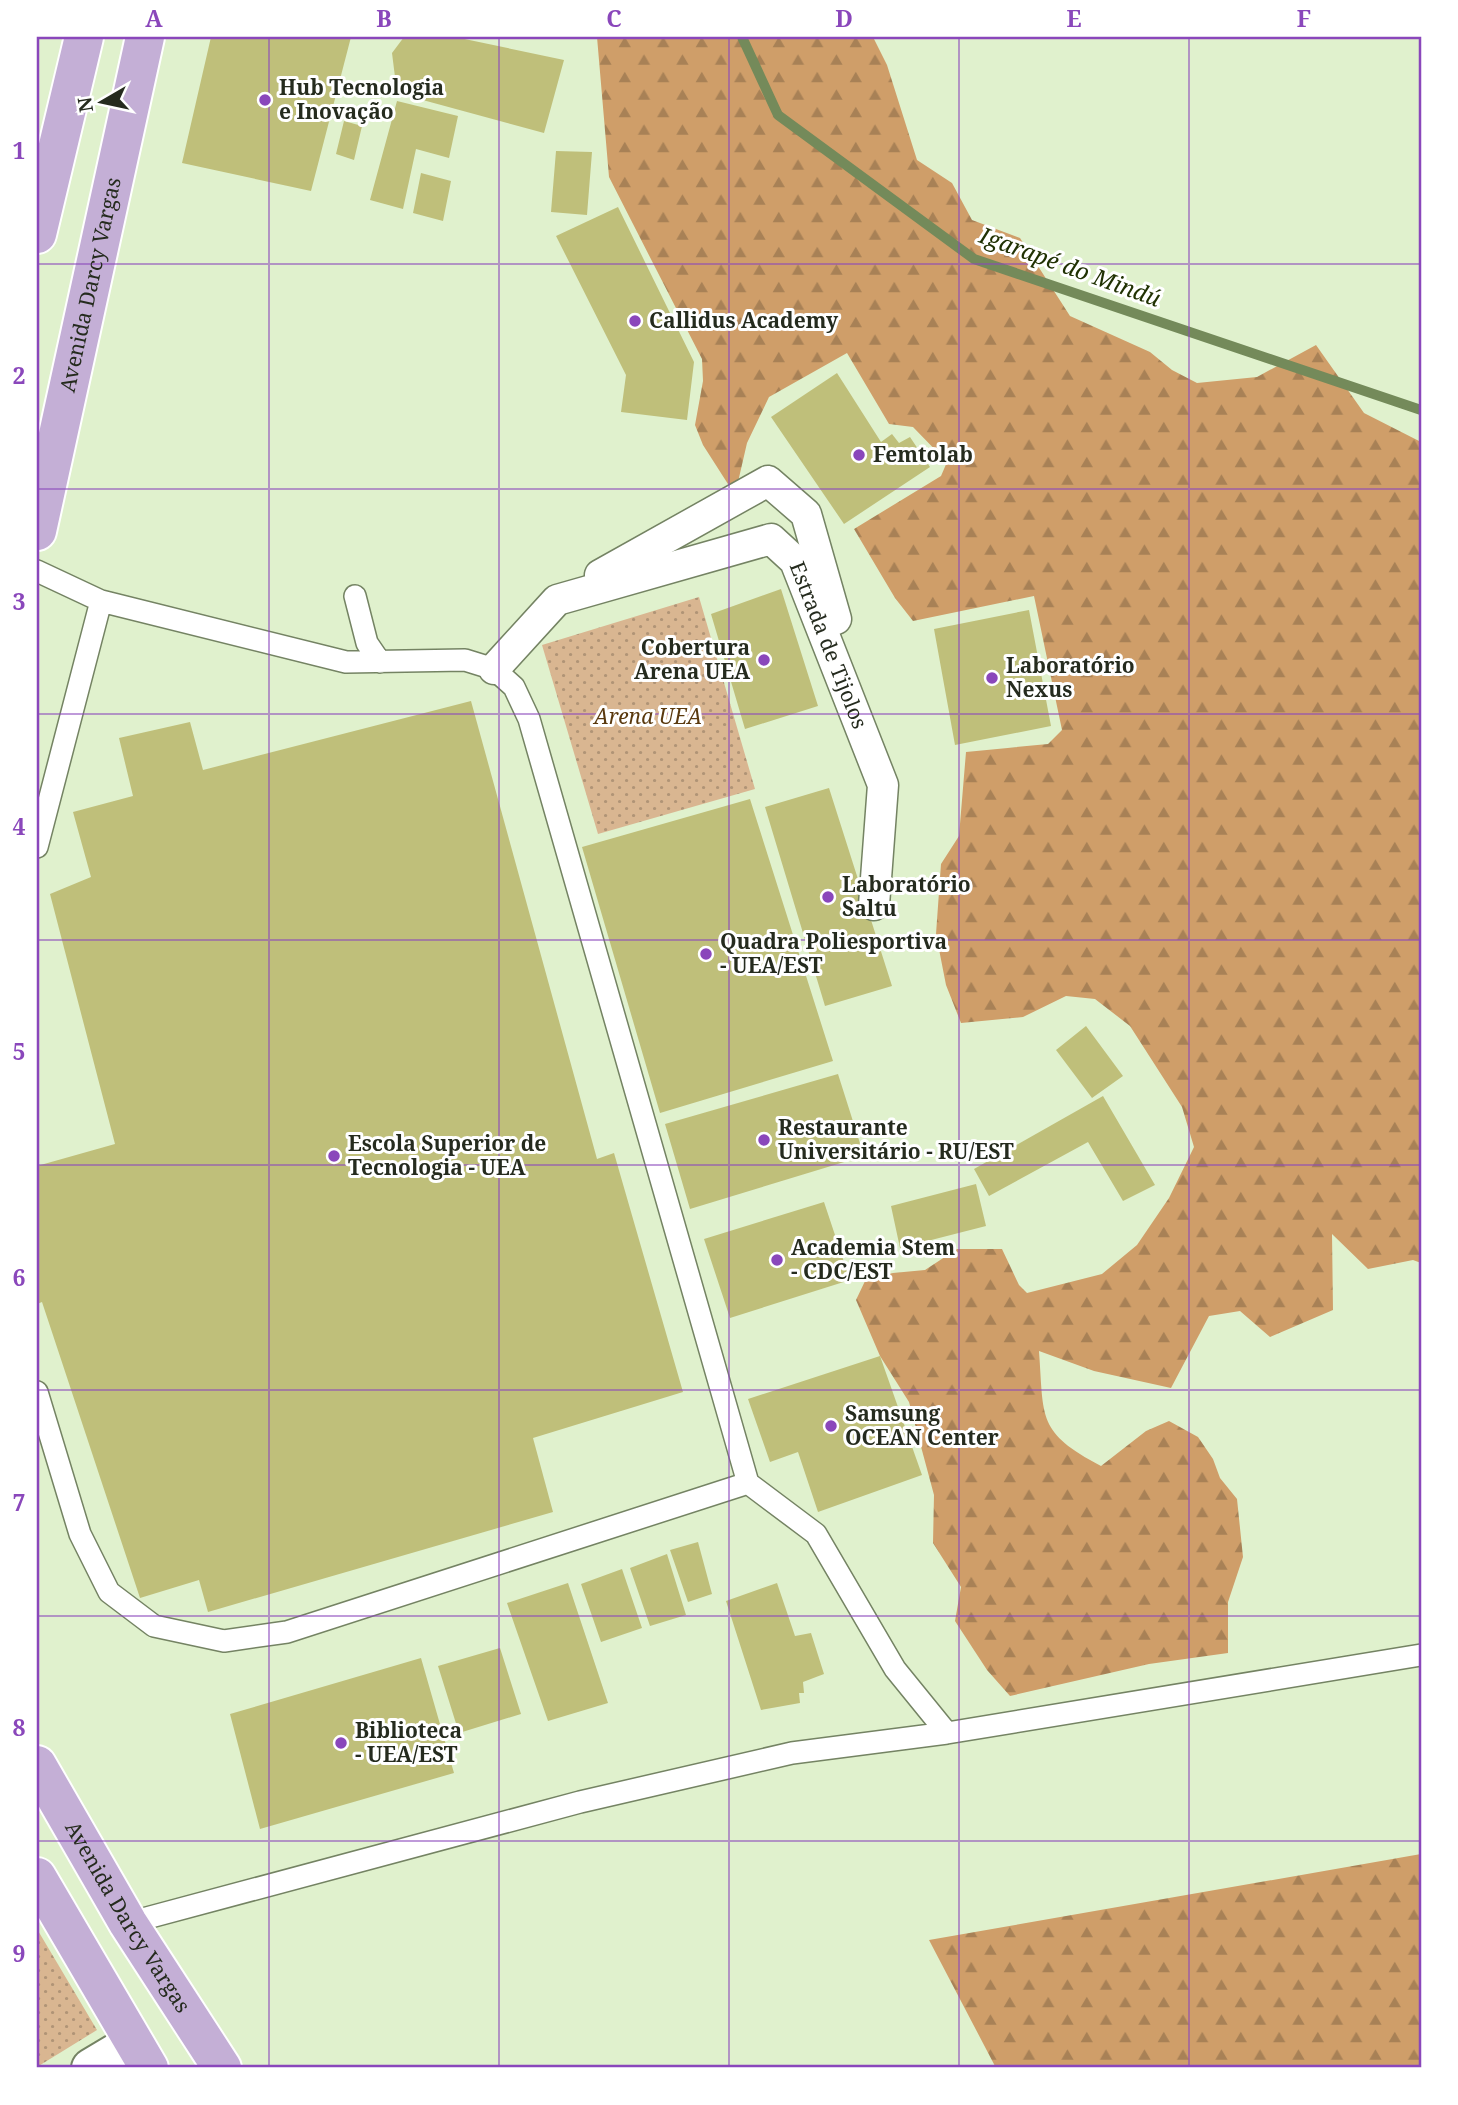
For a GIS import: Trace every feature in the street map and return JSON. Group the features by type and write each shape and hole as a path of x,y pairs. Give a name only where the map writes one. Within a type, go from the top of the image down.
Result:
{"main road":[{"path":"37,234 84,37"},
{"name":"Avenida Darcy Vargas","path":"37,531 145,37"},
{"name":"Avenida Darcy Vargas","path":"37,1765 128,1923 222,2068"},
{"path":"37,1877 141,2056"}],"street":[{"path":"494,669 557,600 768,481 806,514 883,785"},
{"name":"Estrada de Tijolos","path":"557,600 771,539 794,561 883,785 874,905"},
{"path":"91,2068 141,2056"}],"lane":[{"path":"37,571 101,601 346,662 465,660 494,669 514,687 529,719 748,1483 816,1534 895,1669 947,1733"},
{"path":"355,596 367,643 380,662"},
{"path":"37,847 101,601"},
{"path":"37,1392 80,1534 109,1592 154,1626 223,1641 287,1633 748,1483"},
{"path":"128,1923 580,1802 792,1753 947,1733 1421,1654"}],"green space":[{"path":"597,37 873,37 887,65 917,160 952,183 972,220 1020,238 1070,316 1150,352 1172,370 1197,383 1257,377 1316,345 1364,413 1421,442 1421,1263 1413,1260 1368,1269 1332,1234 1333,1310 1270,1337 1240,1311 1209,1316 1171,1388 1094,1371 1039,1351 1042,1393 1048,1421 1055,1433 1080,1454 1101,1466 1146,1431 1169,1421 1198,1437 1213,1459 1220,1478 1237,1499 1243,1557 1228,1602 1228,1653 1149,1664 1010,1696 987,1670 955,1621 961,1587 933,1543 934,1495 909,1402 880,1356 856,1300 866,1279 925,1270 957,1249 1002,1249 1019,1285 1027,1293 1102,1274 1137,1245 1169,1198 1194,1147 1182,1107 1130,1026 1095,999 1066,996 1023,1017 961,1023 946,985 936,934 941,864 959,836 966,752 1048,744 1062,730 1034,596 913,621 895,598 854,529 941,476 947,462 913,427 889,424 847,353 769,397 747,443 735,495 703,445 695,425 703,381 702,359 609,177"},
{"name":"Arena UEA","path":"699,597 755,789 598,834 542,645"},
{"path":"1421,1854 1421,2068 996,2068 929,1940"},
{"path":"37,1929 97,2030 37,2067"}],"building":[{"name":"Hub Tecnologia e Inovação","path":"211,37 351,37 311,191 182,163"},
{"path":"404,37 455,37 564,60 544,133 397,93 392,53"},
{"path":"397,101 458,116 449,158 416,149 403,209 370,200"},
{"path":"344,121 362,126 354,160 336,154"},
{"path":"556,151 592,152 587,215 551,212"},
{"path":"421,173 451,181 443,221 413,213"},
{"name":"Callidus Academy","path":"618,207 694,362 687,420 621,412 626,375 556,236"},
{"name":"Femtolab","path":"837,373 881,442 892,434 899,443 910,437 930,467 844,524 771,417"},
{"name":"Cobertura Arena UEA","path":"781,589 818,706 745,729 711,614"},
{"name":"Laboratório Nexus","path":"1029,610 1051,726 955,745 934,629"},
{"name":"Escola Superior de Tecnologia - UEA","path":"471,701 597,1159 614,1153 683,1392 533,1438 553,1512 208,1612 199,1580 140,1598 42,1302 37,1304 37,1166 115,1144 50,894 91,877 73,812 133,796 119,738 190,722 203,770"},
{"name":"Laboratório Saltu","path":"829,788 892,986 825,1006 765,807"},
{"name":"Quadra Poliesportiva - UEA/EST","path":"750,799 833,1061 660,1113 582,847"},
{"path":"1086,1026 1123,1076 1092,1098 1056,1050"},
{"name":"Restaurante Universitário - RU/EST","path":"838,1074 864,1156 690,1209 665,1124"},
{"path":"1103,1096 1155,1185 1123,1201 1088,1142 989,1196 974,1169"},
{"path":"976,1184 986,1226 900,1248 891,1206"},
{"name":"Academia Stem - CDC/EST","path":"824,1202 850,1280 730,1318 704,1239"},
{"name":"Samsung OCEAN Center","path":"880,1356 922,1475 818,1512 798,1452 770,1462 748,1399"},
{"path":"698,1542 712,1594 688,1602 670,1550"},
{"path":"667,1554 686,1615 650,1626 630,1568"},
{"path":"622,1569 642,1628 601,1642 581,1584"},
{"path":"568,1583 608,1703 548,1721 507,1603"},
{"path":"777,1583 795,1636 811,1633 824,1674 803,1682 804,1693 799,1693 800,1703 761,1710 726,1601"},
{"path":"500,1648 521,1714 459,1733 438,1666"},
{"name":"Biblioteca - UEA/EST","path":"421,1658 454,1773 260,1829 230,1714"}],"waterway":[{"name":"Igarapé do Mindú","path":"742,37 778,115 974,259 1421,410"}],"place":[{"name":"Hub Tecnologia e Inovação","path":"265,100"},
{"name":"Callidus Academy","path":"635,321"},
{"name":"Femtolab","path":"859,455"},
{"name":"Cobertura Arena UEA","path":"764,660"},
{"name":"Laboratório Nexus","path":"992,678"},
{"name":"Laboratório Saltu","path":"828,897"},
{"name":"Quadra Poliesportiva - UEA/EST","path":"706,954"},
{"name":"Restaurante Universitário - RU/EST","path":"764,1140"},
{"name":"Escola Superior de Tecnologia - UEA","path":"334,1156"},
{"name":"Academia Stem - CDC/EST","path":"777,1260"},
{"name":"Samsung OCEAN Center","path":"831,1426"},
{"name":"Biblioteca - UEA/EST","path":"341,1743"}]}
